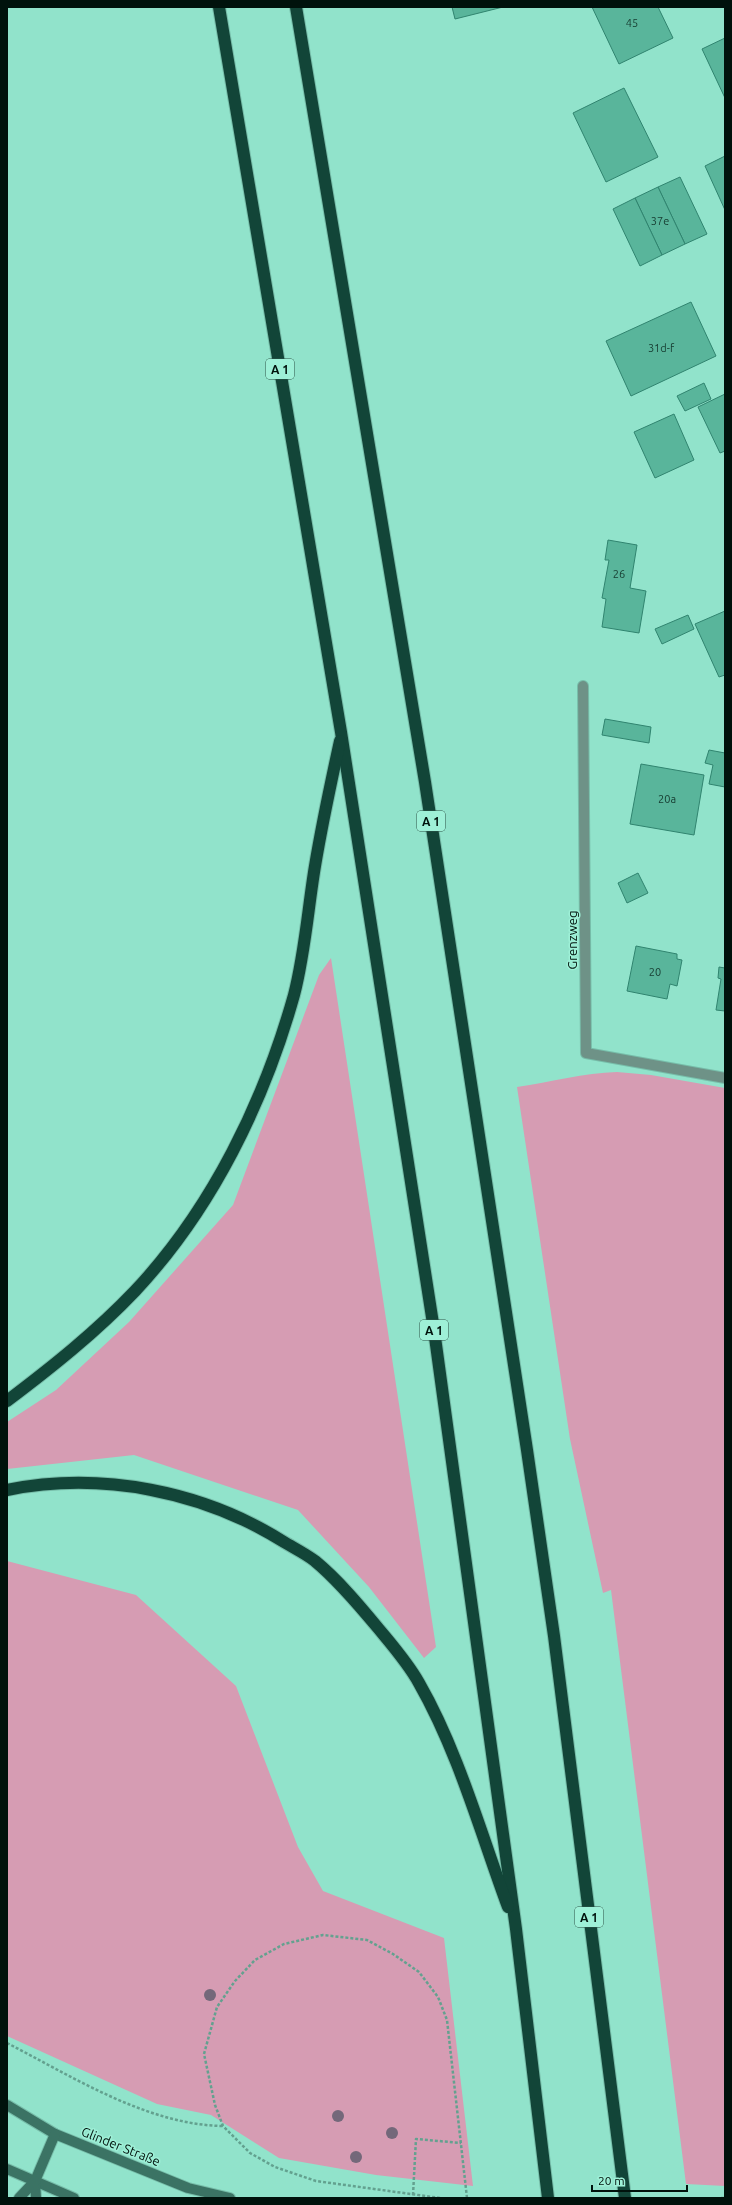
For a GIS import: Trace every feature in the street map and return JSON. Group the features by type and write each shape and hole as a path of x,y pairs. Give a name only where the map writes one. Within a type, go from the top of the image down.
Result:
{"highway":[{"name":"A 1","path":"219,7 341,732 434,1330 516,1929 548,2198"},
{"name":"A 1","path":"296,7 425,782 527,1450 554,1636 625,2198"},
{"path":"7,1401 51,1368 99,1327 136,1290 170,1248 231,1157 256,1104 278,1044 294,993 316,864 341,732"},
{"path":"7,1490 25,1486 78,1482 113,1484 164,1492 211,1505 262,1528 314,1561 361,1608 402,1658 418,1681 435,1712 450,1747 516,1929"}],"main road":[{"name":"Glinder Straße","path":"7,2105 55,2134 188,2188 230,2198"},
{"path":"19,2198 35,2181 55,2134"},
{"path":"7,2170 74,2198"},
{"path":"35,2181 36,2198"}],"street":[{"name":"Grenzweg","path":"583,686 586,1053 725,1078"}],"path":[{"path":"440,2198 316,2181 275,2167 250,2153 223,2126 215,2105 204,2054 217,2007 235,1981 255,1960 284,1944 323,1935 367,1940 387,1950 419,1972 438,1997 447,2020 466,2198"},
{"path":"7,2043 104,2092 169,2119 192,2124 223,2126"},
{"path":"413,2195 416,2139 461,2143"}],"shaded area":[{"path":"331,958 436,1647 424,1658 369,1587 298,1510 134,1455 7,1469 7,1422 56,1390 129,1322 233,1205 319,975"},
{"path":"617,1072 651,1075 725,1088 725,2186 686,2184 611,1590 603,1593 570,1439 517,1087 580,1076"},
{"path":"7,1561 136,1595 236,1686 298,1847 323,1891 444,1938 473,2186 376,2175 279,2158 211,2115 157,2104 7,2036"}],"building":[{"path":"452,7 503,7 455,19"},
{"path":"592,7 658,7 673,38 619,64"},
{"path":"725,38 725,98 702,49"},
{"path":"624,88 658,157 606,182 573,113"},
{"path":"725,156 725,210 705,166"},
{"path":"680,177 707,234 685,244 658,187"},
{"path":"658,187 685,244 662,255 635,198"},
{"path":"635,198 662,255 640,266 613,209"},
{"path":"691,302 716,356 631,396 606,341"},
{"path":"704,383 711,399 685,411 677,396"},
{"path":"725,394 725,451 720,453 698,407"},
{"path":"674,414 694,460 655,478 634,432"},
{"path":"608,540 637,545 630,588 646,591 639,633 602,627 606,599 602,598 609,560 605,560"},
{"path":"725,611 725,675 719,677 695,624"},
{"path":"688,615 694,629 662,644 655,629"},
{"path":"605,719 651,727 649,743 602,735"},
{"path":"709,750 725,753 725,787 709,784 713,765 705,763"},
{"path":"641,764 704,775 694,835 630,824"},
{"path":"638,873 648,893 627,903 618,883"},
{"path":"636,946 677,954 677,959 682,960 677,986 670,984 667,999 627,991"},
{"path":"719,967 725,968 725,1011 716,1010 721,979 718,978"}]}
